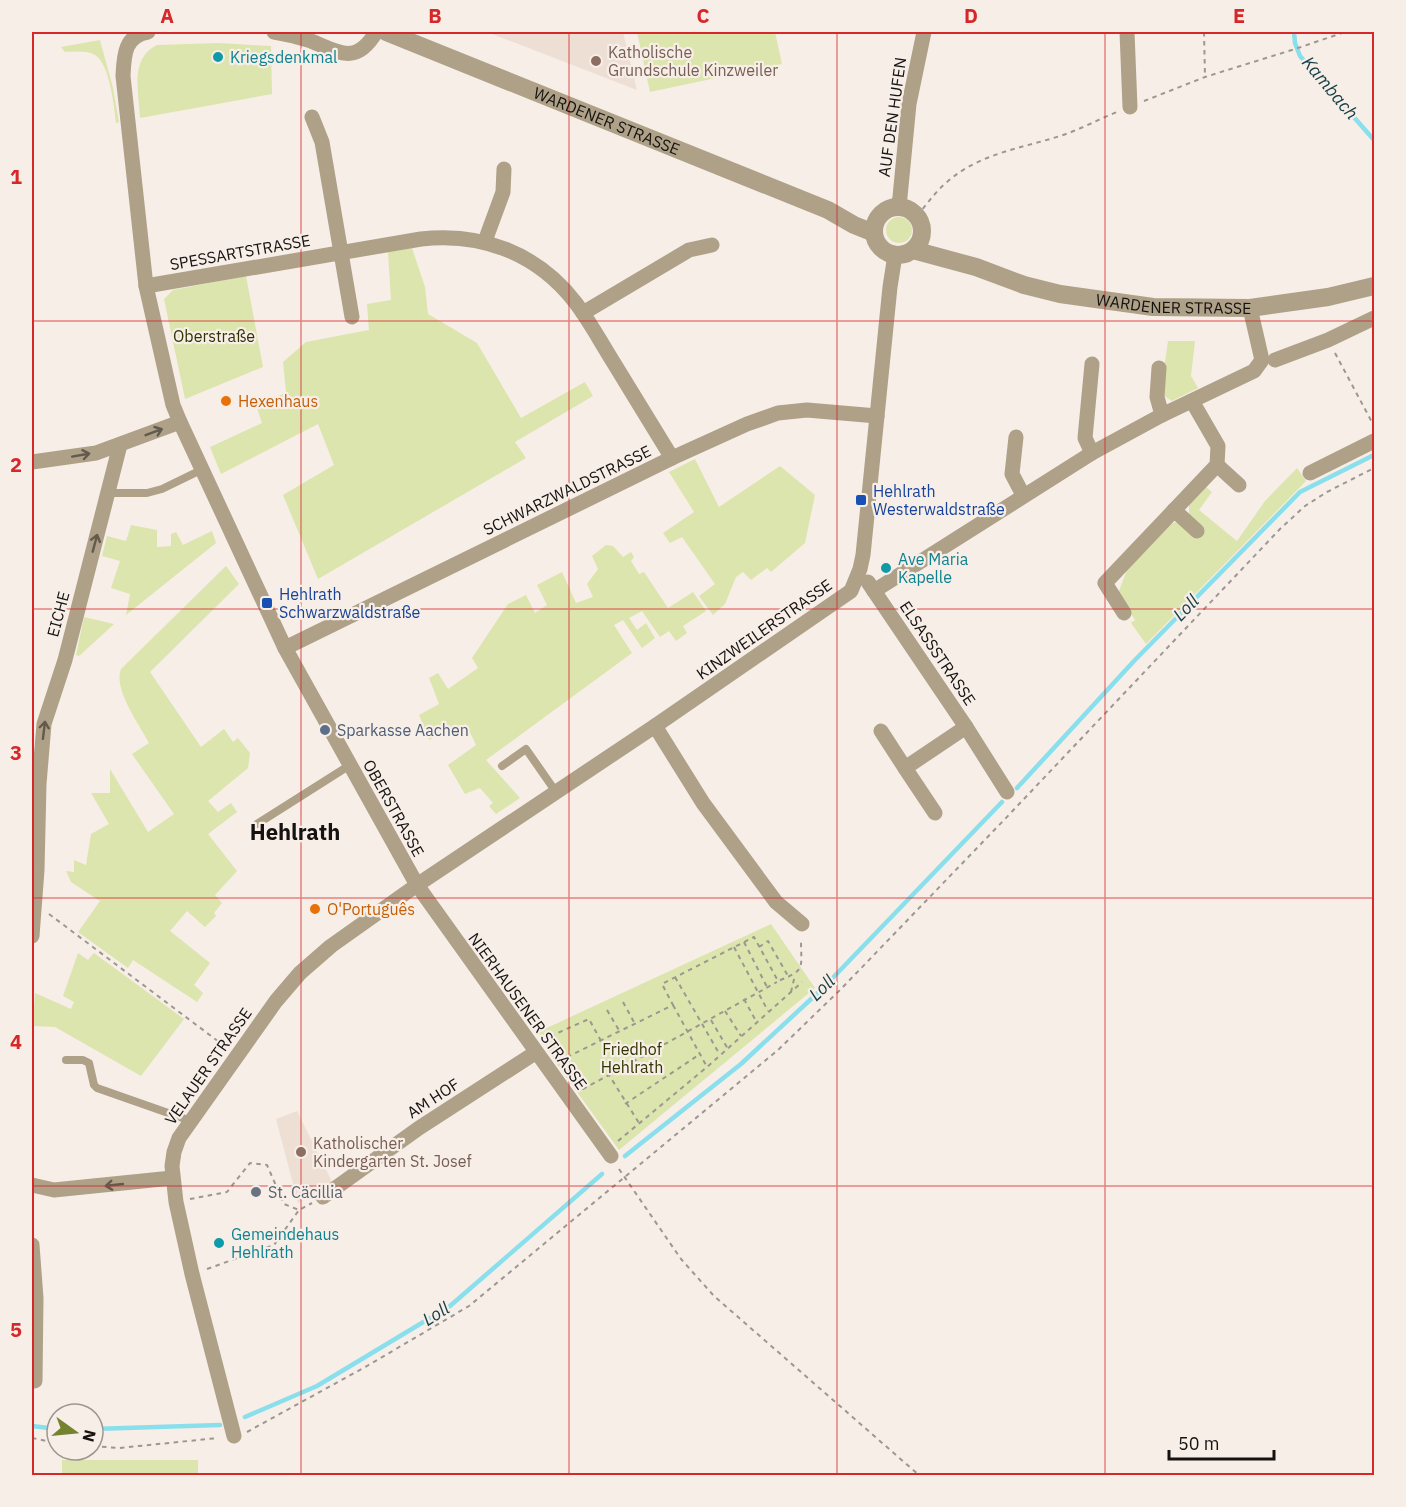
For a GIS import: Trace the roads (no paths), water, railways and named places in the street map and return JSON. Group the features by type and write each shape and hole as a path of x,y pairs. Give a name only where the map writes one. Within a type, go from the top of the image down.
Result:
{"street":[{"name":"OBERSTRASSE","path":"148,32 130,35 125,51 123,76 146,286 173,405 285,648 417,885"},
{"path":"274,32 304,39 339,54 349,54 357,50 372,39 376,32"},
{"name":"WARDENER STRASSE","path":"386,32 828,210 855,217 876,226"},
{"name":"AUF DEN HUFEN","path":"899,207 909,104 924,32"},
{"path":"1128,32 1130,107"},
{"path":"312,117 322,142 352,317"},
{"path":"485,242 503,192 504,169"},
{"path":"899,207 917,216 922,228 918,242 902,255 895,255 881,248 876,226 884,212 899,207"},
{"name":"SPESSARTSTRASSE","path":"146,286 442,237 485,242 517,254 551,276 564,288 583,313 672,458"},
{"name":"WARDENER STRASSE","path":"918,242 1024,285 1060,294 1153,307 1250,308 1328,297 1374,286"},
{"path":"583,313 689,250 712,245"},
{"name":"KINZWEILERSTRASSE","path":"417,885 655,726 851,591 860,569 895,255"},
{"path":"874,591 1092,453 1162,415 1254,371 1262,360 1250,308"},
{"path":"1275,360 1328,340 1374,318"},
{"path":"1092,364 1085,438 1092,453"},
{"path":"1159,368 1157,397 1162,415"},
{"path":"1124,613 1105,584 1217,465 1218,446 1192,401"},
{"name":"SCHWARZWALDSTRASSE","path":"285,648 672,458 778,413 807,410 877,416"},
{"path":"32,462 96,453 180,422"},
{"path":"1016,437 1012,474 1023,495"},
{"path":"1310,473 1374,441"},
{"name":"EICHE","path":"32,936 44,724 65,660 120,446"},
{"path":"1217,465 1239,485"},
{"path":"1174,510 1197,531"},
{"name":"ELSASSSTRASSE","path":"860,569 1007,792"},
{"path":"655,726 704,803 776,902 802,924"},
{"name":"ELSASSSTRASSE","path":"905,768 966,727"},
{"path":"881,731 936,813"},
{"name":"NIERHAUSENER STRASSE","path":"417,885 535,1053 613,1149"},
{"name":"VELAUER STRASSE","path":"234,1436 176,1202 172,1178 174,1152 179,1138 237,1055 276,1001 300,973 331,946 417,885"},
{"name":"AM HOF","path":"323,1197 419,1128 535,1053"},
{"path":"32,1185 54,1190 172,1178"},
{"path":"32,1245 36,1298 34,1381"}],"lane":[{"path":"108,493 147,493 162,489 201,470"},
{"path":"502,766 526,749 556,792"},
{"path":"257,824 350,765"},
{"path":"66,1060 83,1060 89,1063 94,1085 97,1088 191,1121"}],"waterway":[{"name":"Kambach","path":"1294,32 1300,56 1374,140"},
{"name":"Loll","path":"1017,788 1134,661 1300,492 1374,455"},
{"name":"Loll","path":"625,1156 741,1064 823,988 1002,802"},
{"name":"Loll","path":"245,1417 317,1386 450,1306 602,1174"},
{"name":"Loll","path":"105,1429 220,1425"},
{"name":"Loll","path":"32,1426 45,1428"}],"place":[{"name":"Kriegsdenkmal","path":"218,57"},
{"name":"Katholische Grundschule Kinzweiler","path":"596,61"},
{"name":"Hexenhaus","path":"226,401"},
{"name":"Hehlrath Westerwaldstraße","path":"861,500"},
{"name":"Ave Maria Kapelle","path":"886,568"},
{"name":"Hehlrath Schwarzwaldstraße","path":"267,603"},
{"name":"Sparkasse Aachen","path":"325,730"},
{"name":"O'Português","path":"315,909"},
{"name":"Katholischer Kindergarten St. Josef","path":"301,1152"},
{"name":"St. Cäcillia","path":"256,1192"},
{"name":"Gemeindehaus Hehlrath","path":"219,1243"}],"district":[{"name":"Hehlrath","path":"295,832"}],"park label":[{"name":"Oberstraße","path":"214,336"},
{"name":"Friedhof Hehlrath","path":"632,1058"}]}
